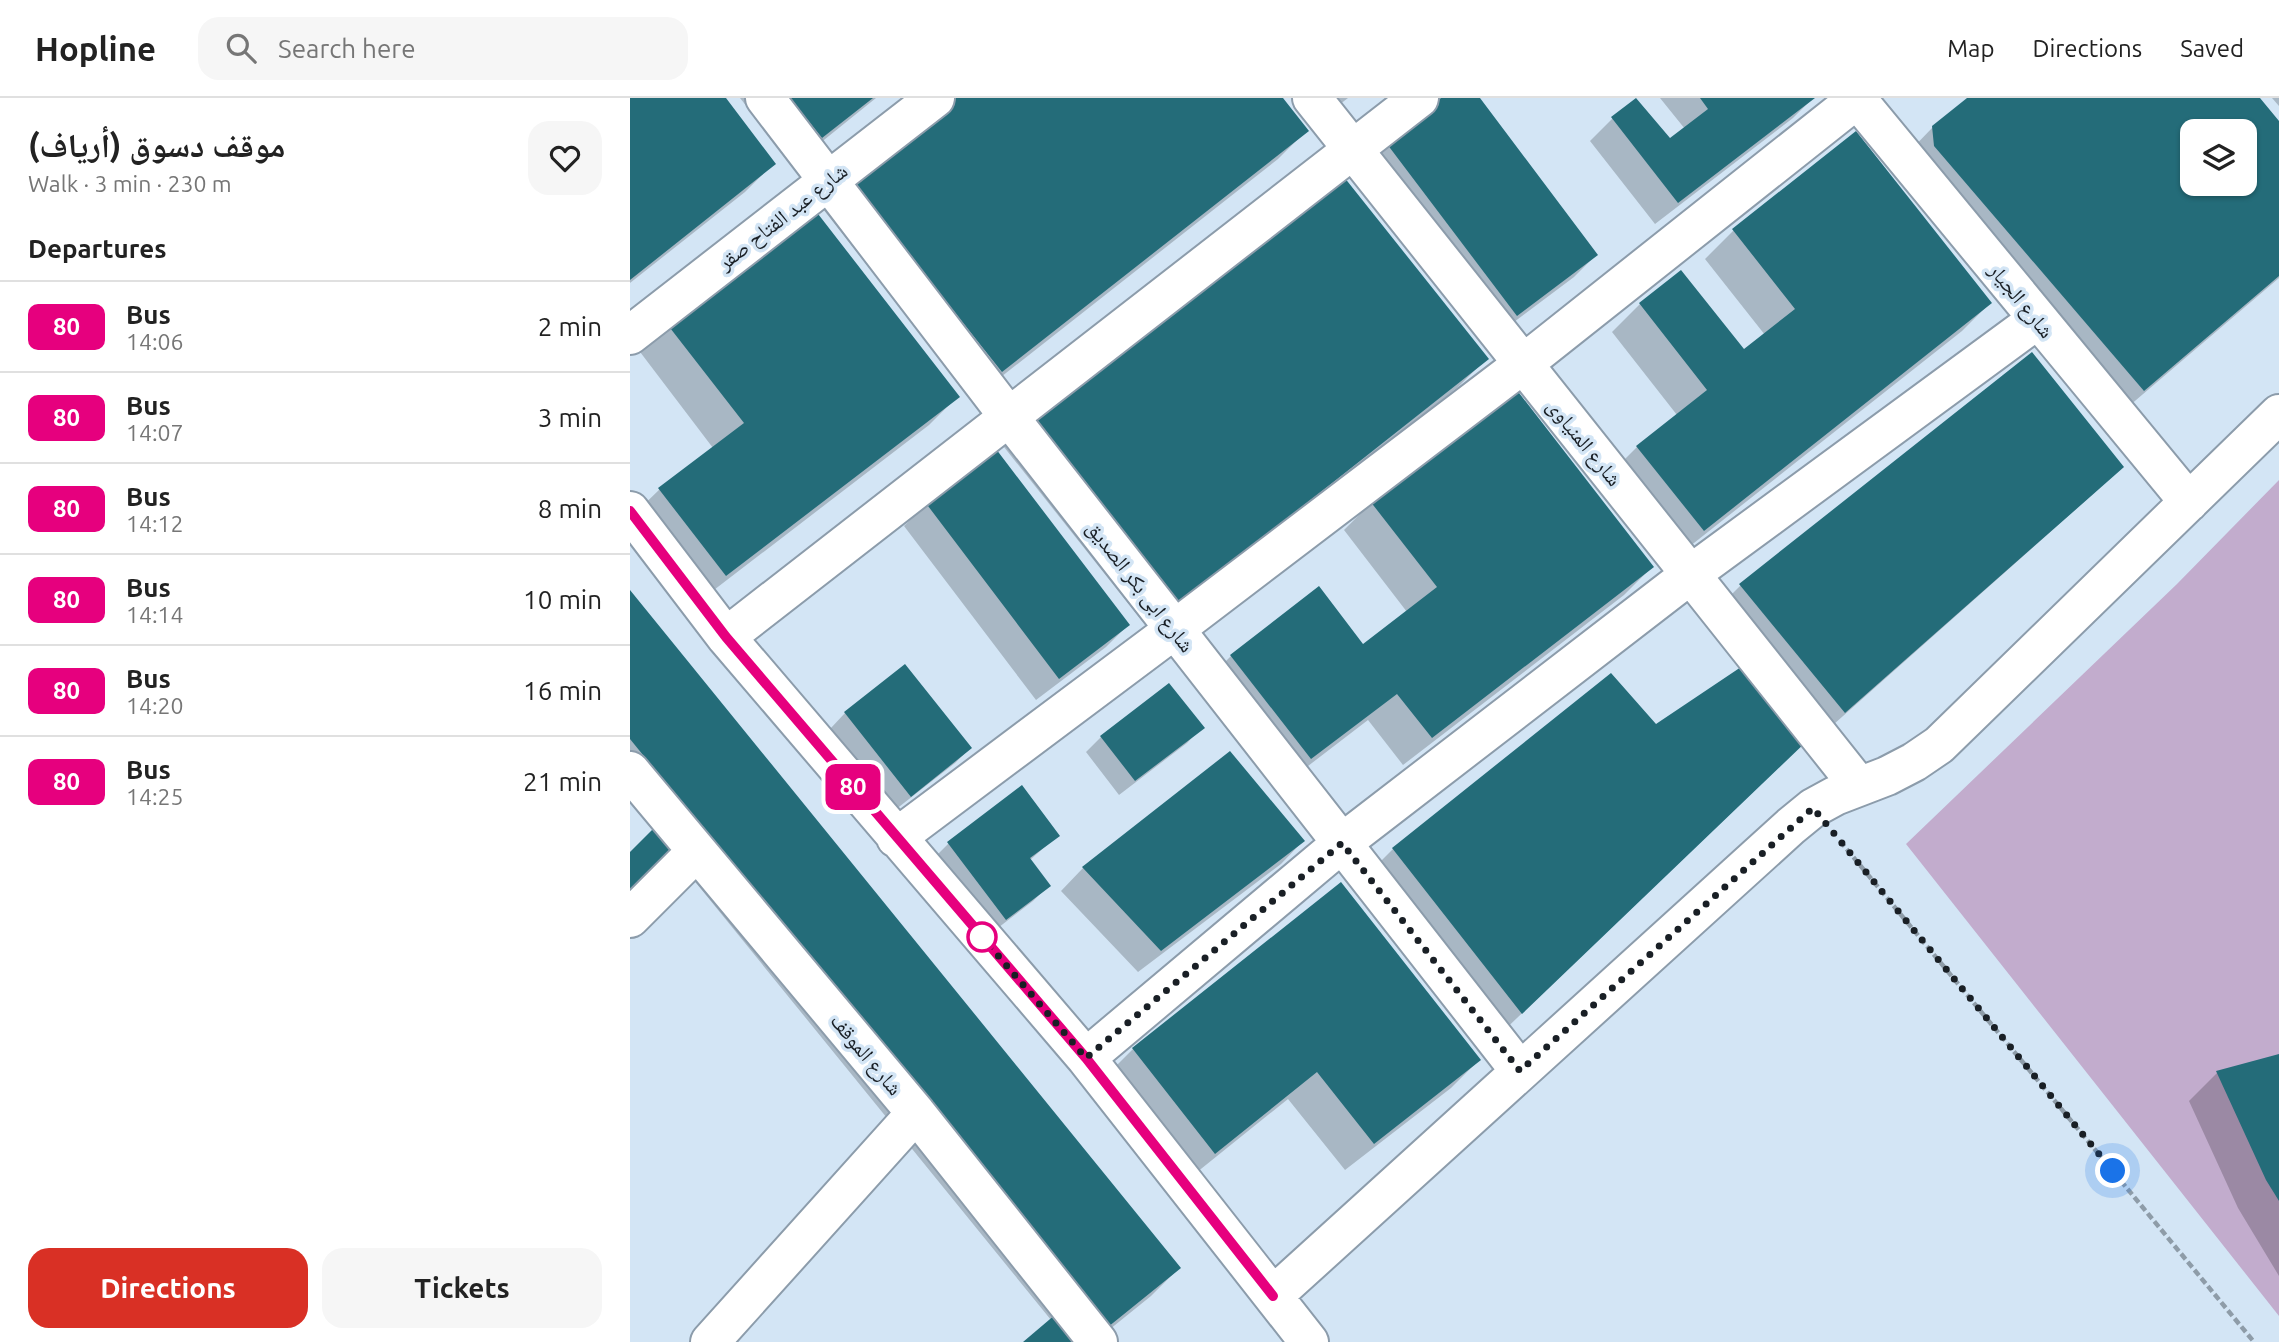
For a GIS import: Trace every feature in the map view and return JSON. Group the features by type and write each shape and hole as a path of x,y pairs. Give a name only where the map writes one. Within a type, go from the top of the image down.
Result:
{"street":[{"name":"شارع ابى بكر الصديق","path":"765,98 1009,417 1520,1071"},
{"name":"شارع عبد الفتاح صقر","path":"630,335 935,98"},
{"name":"شارع المنياوى","path":"1312,98 1858,785"},
{"path":"726,637 1419,98"},
{"path":"896,838 1523,363 1857,99"},
{"name":"شارع الجيار","path":"1857,99 2189,502"},
{"path":"1086,1058 1342,843 1691,574 2038,319"},
{"path":"1273,1296 1813,808 1858,785 1887,776 1940,745 2279,414"},
{"path":"630,511 726,637 1086,1058 1309,1342"},
{"name":"شارع الموقف","path":"630,771 916,1113 1098,1342"},
{"path":"630,918 697,851"},
{"path":"710,1342 916,1113"}],"path":[{"path":"1813,808 2254,1342"}],"shaded area":[{"path":"2279,480 2279,1316 1906,844 2177,584"}],"building":[{"path":"630,98 726,98 776,164 630,280"},
{"path":"790,98 873,98 822,138"},
{"path":"944,98 1283,98 1309,131 1002,372 846,175"},
{"path":"1441,98 1480,98 1598,255 1517,316 1384,140"},
{"path":"1636,98 1670,138 1708,109 1700,98 1815,98 1678,203 1611,117"},
{"path":"1967,98 2260,98 2279,121 2279,276 2144,391 1934,146 1932,126"},
{"path":"1856,131 1992,303 1704,531 1636,446 1707,390 1639,303 1681,270 1744,349 1795,309 1732,229"},
{"path":"1340,172 1489,359 1179,604 1031,418"},
{"path":"808,201 960,397 726,576 658,488 744,423 660,315"},
{"path":"2032,352 2124,467 1845,713 1739,584"},
{"path":"1516,389 1654,567 1432,738 1397,694 1311,759 1230,655 1319,586 1363,644 1437,587 1370,501"},
{"path":"996,449 1130,625 1059,679 925,502"},
{"path":"630,590 1181,1268 1108,1327 630,739"},
{"path":"1747,663 1808,740 1522,1014 1392,848 1611,673 1656,724"},
{"path":"905,664 972,748 911,797 844,712"},
{"path":"1169,683 1205,728 1135,781 1100,736"},
{"path":"1230,751 1305,841 1161,951 1082,867"},
{"path":"1022,785 1060,836 1030,858 1051,886 1006,920 947,842"},
{"path":"662,820 685,849 630,905 630,852"},
{"path":"1341,882 1481,1060 1374,1144 1317,1072 1215,1154 1132,1048"},
{"path":"2279,1054 2279,1201 2266,1180 2216,1071"},
{"path":"1056,1314 1080,1342 1023,1342"}],"bus line":[{"name":"80","path":"630,511 726,637 1086,1058 1273,1296"}],"route":[{"path":"982,937 1086,1058 1342,843 1520,1071 1813,808 2113,1171"}]}
